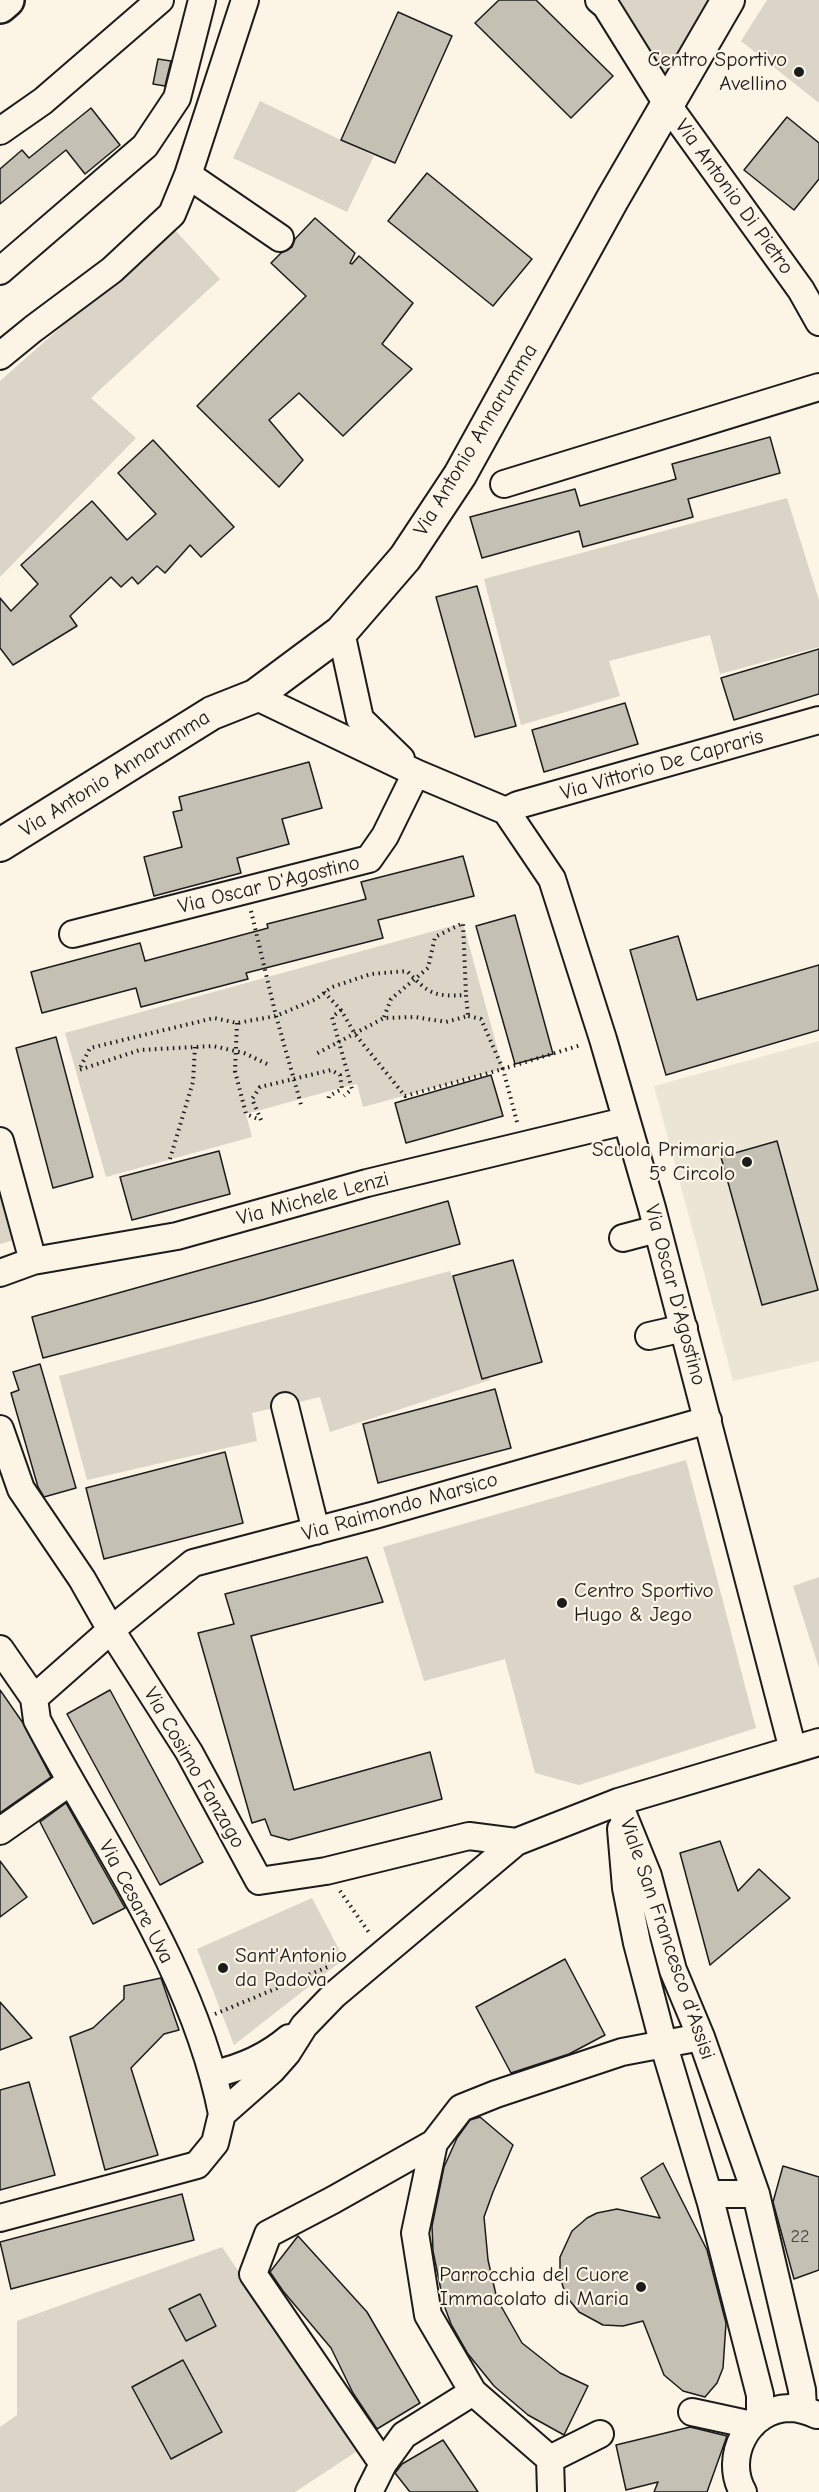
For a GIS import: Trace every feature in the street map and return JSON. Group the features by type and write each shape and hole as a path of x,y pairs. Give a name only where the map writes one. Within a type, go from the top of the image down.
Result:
{"highway":[{"path":"0,6 7,0"}],"main road":[{"name":"Via Antonio Annarumma","path":"0,845 212,714 255,696 341,632 405,558 460,475 667,104 728,0"}],"street":[{"path":"0,131 43,100 160,0"},
{"path":"0,272 144,146 177,98 202,0"},
{"path":"0,356 112,270 172,214 188,175 245,0"},
{"path":"599,0 606,6 667,104"},
{"name":"Via Antonio Di Pietro","path":"667,104 801,290 819,322"},
{"path":"188,175 280,238"},
{"path":"504,484 819,387"},
{"path":"341,632 360,719 416,773"},
{"path":"255,696 416,773 506,811"},
{"name":"Via Vittorio De Capraris","path":"506,811 518,805 819,720"},
{"name":"Via Oscar D'Agostino","path":"74,934 369,859 385,836 416,773"},
{"name":"Via Oscar D'Agostino","path":"506,811 552,879 603,1039 684,1328 793,1750"},
{"name":"Via Michele Lenzi","path":"0,1273 33,1261 177,1236 284,1204 625,1121"},
{"path":"0,1141 33,1261"},
{"path":"623,1238 657,1229"},
{"path":"649,1336 684,1328"},
{"path":"285,1406 316,1531"},
{"name":"Via Raimondo Marsico","path":"111,1630 193,1563 316,1531 708,1420"},
{"name":"Via Cosimo Fanzago","path":"0,1429 21,1489 82,1578 111,1630 189,1752 259,1881 326,1871 469,1836 516,1842"},
{"path":"34,1698 111,1630"},
{"name":"Via Cesare Uva","path":"0,1649 34,1698 37,1720 148,1918 184,1994 214,2074 222,2114"},
{"path":"214,2074 236,2069 280,2045 304,2026 358,1974 516,1842 618,1802 819,1742"},
{"path":"0,1832 70,1782"},
{"name":"Viale San Francesco d'Assisi","path":"618,1802 648,1876 673,1970 701,2037 756,2194 802,2390 811,2412"},
{"name":"Viale San Francesco d'Assisi","path":"618,1802 626,1888 637,1943 664,2046 709,2194 760,2395 756,2421"},
{"path":"0,2218 197,2164 215,2143 222,2114 272,2070 287,2053 304,2026"},
{"path":"383,2464 253,2274 268,2234 434,2142 461,2108 622,2052 664,2046 701,2037"},
{"path":"434,2142 415,2233 428,2315 473,2392 550,2459 551,2492"},
{"path":"709,2194 756,2194"},
{"path":"369,2492 383,2464 404,2434 473,2392"},
{"path":"735,2485 736,2454 742,2438 756,2421 774,2411 788,2408 811,2412"},
{"path":"692,2412 756,2421"},
{"path":"550,2459 600,2434"}],"path":[{"path":"246,890 276,1016 302,1108"},
{"path":"384,1018 391,999 428,968 435,937 463,923 468,1016"},
{"path":"267,1064 236,1051 213,1046 140,1050 79,1070 90,1048 214,1018 237,1023 276,1016 316,999 332,987 371,974 407,971 422,987 440,997 466,995"},
{"path":"324,992 341,1010 355,1034 405,1096 603,1039"},
{"path":"341,1010 332,1017 352,1089 344,1096"},
{"path":"314,1055 384,1018 416,1017 446,1022 468,1016 481,1019 503,1069 523,1146"},
{"path":"237,1023 235,1071 246,1114 261,1120 252,1100 260,1088 331,1070 340,1075 342,1089 328,1100"},
{"path":"170,1159 193,1082 195,1047"},
{"path":"326,1871 371,1935 364,1941"},
{"path":"221,2012 334,1964"}],"shaded area":[{"path":"620,0 712,0 666,78"},
{"name":"Centro Sportivo Avellino","path":"767,0 819,0 819,103 741,41"},
{"path":"260,101 374,156 347,212 233,158"},
{"path":"173,228 220,279 91,398 136,438 0,577 0,381"},
{"path":"787,498 819,600 819,647 720,674 710,635 609,661 620,696 521,725 484,579"},
{"path":"463,923 503,1069 363,1107 357,1084 344,1087 246,1114 252,1137 106,1177 65,1033"},
{"name":"Scuola Primaria 5° Circolo","path":"819,1041 819,1361 733,1381 654,1086"},
{"path":"0,1176 19,1239 0,1244"},
{"path":"450,1271 490,1380 330,1432 320,1397 252,1413 257,1441 87,1480 59,1376"},
{"name":"Centro Sportivo Hugo & Jego","path":"686,1460 756,1728 579,1785 535,1773 505,1659 424,1681 383,1547"},
{"path":"819,1577 819,1668 793,1586"},
{"path":"312,1898 344,1959 234,2045 197,1949"},
{"path":"222,2247 359,2450 295,2492 0,2492 0,2427 17,2415 17,2321"}],"building":[{"path":"499,0 536,0 613,76 571,118 475,23"},
{"path":"398,12 452,36 395,163 341,140"},
{"path":"158,59 171,61 165,86 153,84"},
{"path":"91,108 120,145 85,174 66,150 0,204 0,169 22,150 29,158"},
{"path":"787,117 819,143 819,179 794,210 744,170"},
{"path":"427,173 532,259 493,306 388,221"},
{"path":"315,218 355,253 350,263 352,264 359,256 413,303 382,344 412,369 343,436 299,393 269,420 303,460 279,487 197,406 306,296 271,263 281,253 292,247 295,239"},
{"path":"770,437 780,473 688,499 693,517 583,547 579,531 482,558 470,517 575,489 580,506 676,479 672,464"},
{"path":"153,440 234,527 201,557 190,545 165,573 157,566 138,584 132,577 121,587 111,577 70,616 77,626 13,665 0,648 0,598 11,611 38,584 21,565 92,501 127,540 156,514 118,473"},
{"path":"477,586 516,726 475,737 436,597"},
{"path":"819,649 819,694 734,720 721,678"},
{"path":"625,703 638,744 544,772 532,730"},
{"path":"309,762 322,808 282,819 289,844 237,858 241,873 154,896 144,857 182,847 173,812 182,810 179,797"},
{"path":"463,856 474,896 378,920 383,938 246,973 248,979 141,1007 136,988 42,1013 31,972 140,943 145,961 268,928 267,924 366,899 361,882"},
{"path":"515,915 553,1054 515,1064 476,926"},
{"path":"678,936 697,1000 819,965 819,1030 666,1075 630,950"},
{"path":"56,1037 93,1177 53,1188 16,1048"},
{"path":"491,1075 503,1116 406,1143 395,1103"},
{"path":"777,1141 818,1290 762,1305 721,1157"},
{"path":"219,1151 230,1194 132,1220 120,1177"},
{"path":"448,1201 460,1244 262,1300 43,1358 32,1317"},
{"path":"513,1260 542,1362 482,1379 453,1276"},
{"path":"40,1364 76,1488 44,1497 38,1487 11,1393 19,1390 13,1372"},
{"path":"495,1389 511,1448 378,1483 363,1424"},
{"path":"225,1452 243,1523 104,1559 86,1488"},
{"path":"367,1557 383,1602 251,1636 294,1790 430,1752 442,1799 289,1840 271,1835 265,1819 252,1823 198,1633 234,1624 225,1594"},
{"path":"0,1690 23,1723 51,1777 0,1813"},
{"path":"110,1690 203,1862 160,1885 67,1714"},
{"path":"66,1803 125,1908 93,1924 40,1822"},
{"path":"720,1841 738,1891 759,1869 790,1898 710,1965 680,1853"},
{"path":"0,1861 27,1897 0,1917"},
{"path":"565,1959 605,2035 569,2054 511,2073 476,2007"},
{"path":"161,1978 179,2030 164,2034 131,2068 158,2155 105,2170 70,2037 93,2028 124,1999 124,1986"},
{"path":"0,2002 32,2038 0,2050"},
{"path":"29,2082 55,2175 0,2190 0,2090"},
{"path":"480,2117 513,2145 484,2217 488,2260 497,2299 522,2343 560,2373 588,2386 564,2435 528,2415 494,2386 468,2354 451,2324 444,2305 433,2251 432,2226 444,2167 457,2138 470,2120"},
{"name":"Parrocchia del Cuore Immacolato di Maria","path":"663,2163 707,2250 726,2323 723,2368 717,2383 705,2397 683,2391 664,2375 643,2321 623,2326 603,2325 579,2312 566,2296 560,2277 560,2257 572,2231 587,2218 597,2213 617,2209 660,2218 641,2178"},
{"path":"783,2166 819,2177 819,2270 794,2279 773,2202"},
{"path":"182,2194 194,2240 11,2289 0,2242"},
{"path":"298,2236 367,2312 420,2403 377,2429 353,2393 331,2348 270,2272"},
{"path":"200,2294 216,2326 186,2341 169,2309"},
{"path":"183,2360 222,2432 171,2459 132,2387"},
{"path":"690,2427 727,2436 707,2492 654,2492 658,2482 626,2490 616,2445"},
{"path":"443,2440 478,2492 410,2492 395,2473 402,2464"}],"place":[{"name":"Centro Sportivo Avellino","path":"799,72"},
{"name":"Scuola Primaria 5° Circolo","path":"747,1162"},
{"name":"Centro Sportivo Hugo & Jego","path":"562,1603"},
{"name":"Sant'Antonio da Padova","path":"223,1968"},
{"name":"Parrocchia del Cuore Immacolato di Maria","path":"641,2287"}]}
